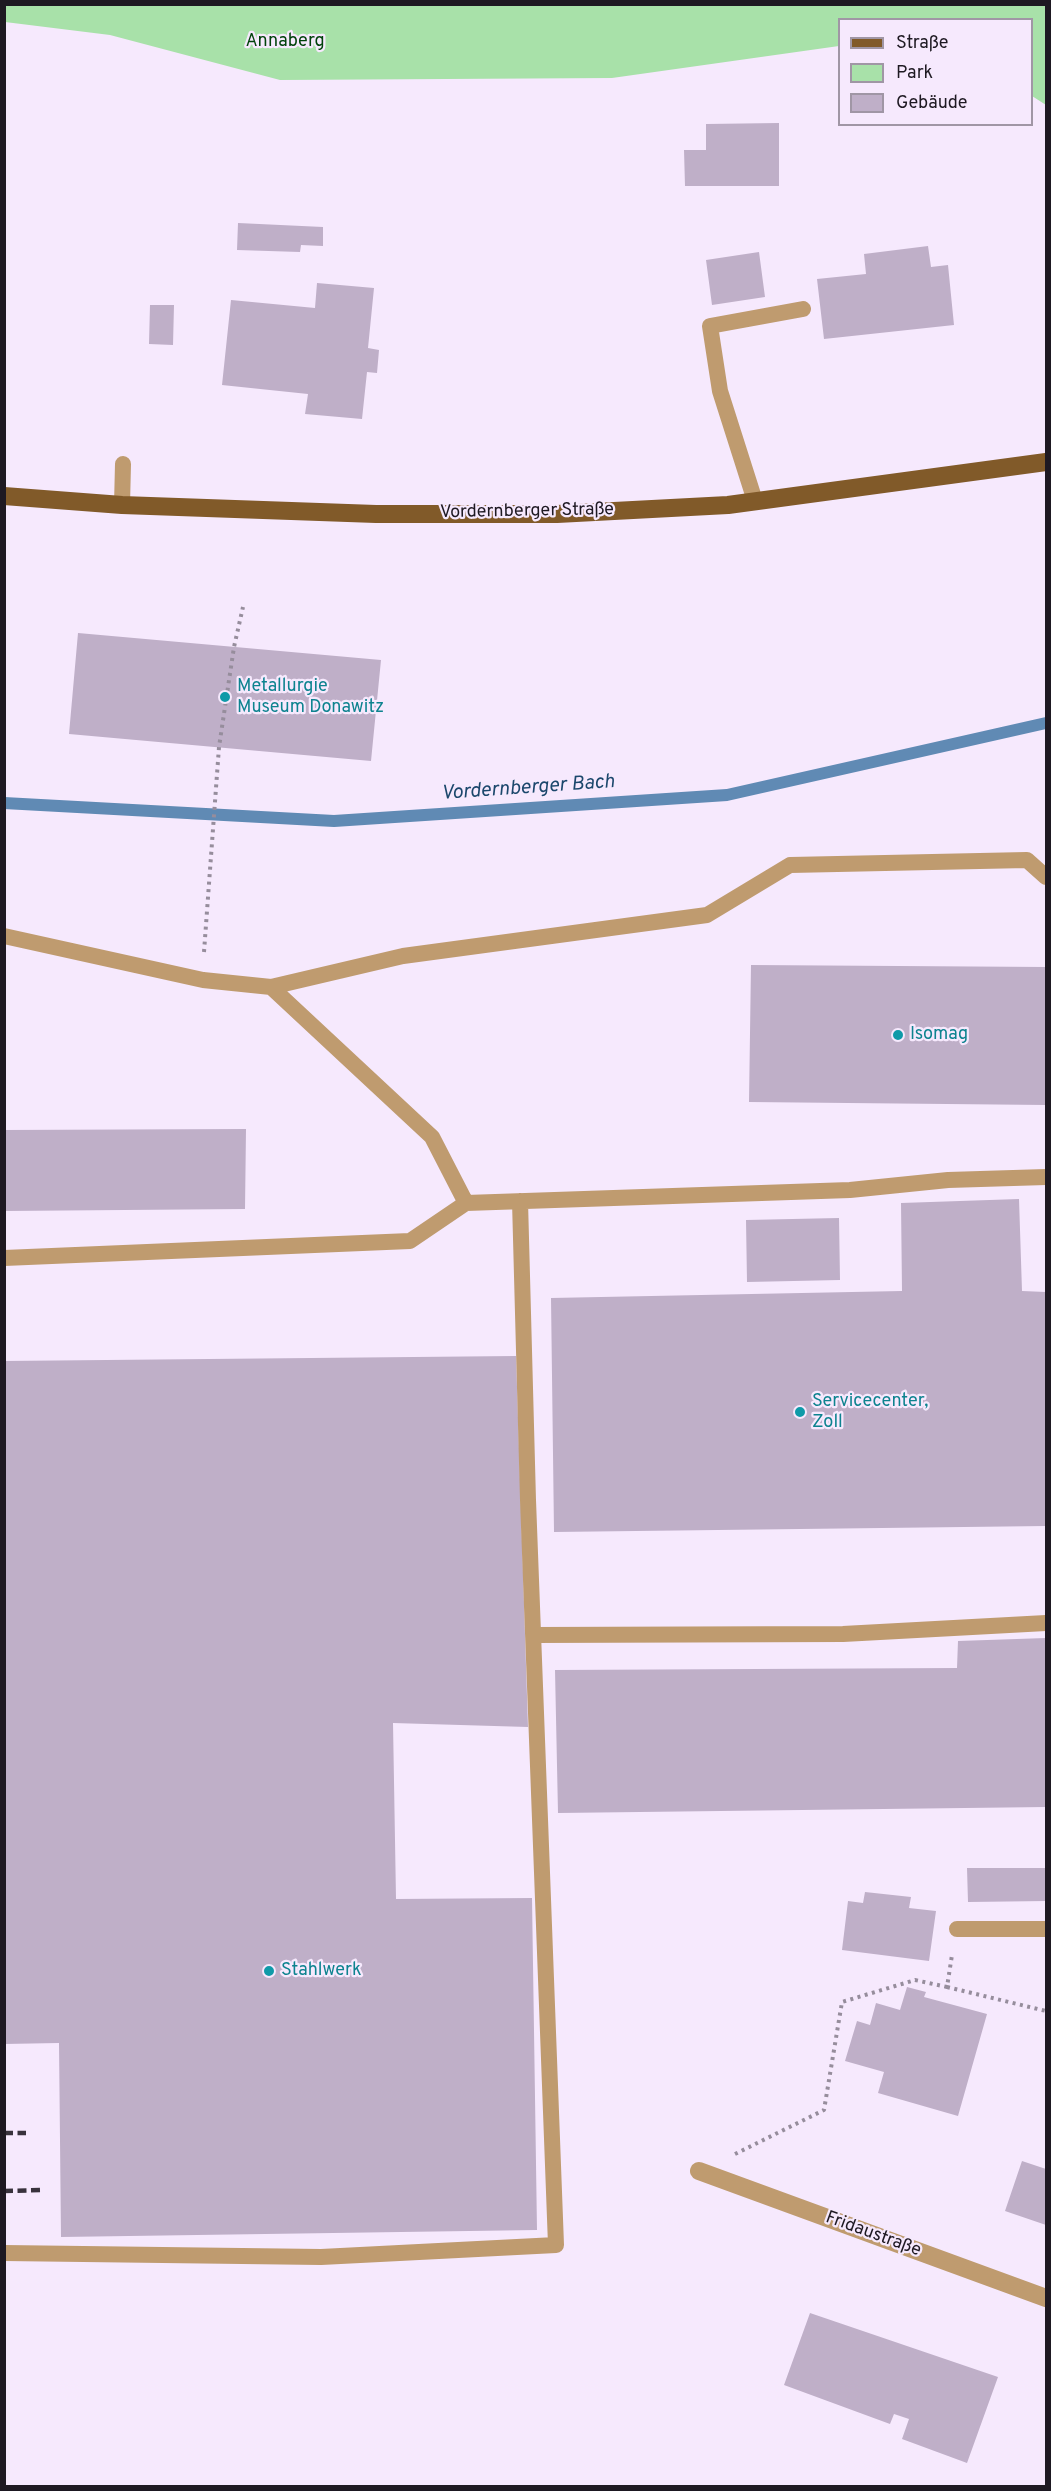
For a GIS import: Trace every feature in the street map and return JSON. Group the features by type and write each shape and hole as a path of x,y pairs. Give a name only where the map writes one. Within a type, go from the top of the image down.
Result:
{"main road":[{"name":"Vordernberger Straße","path":"4,496 122,505 376,514 557,514 728,505 1047,462"}],"street":[{"name":"Fridaustraße","path":"699,2171 1047,2298"}],"lane":[{"path":"755,501 720,391 710,327 803,309"},
{"path":"122,505 123,464"},
{"path":"4,936 203,980 271,987 404,956 707,915 790,865 1027,860 1047,877"},
{"path":"271,987 432,1137 466,1203"},
{"path":"4,1258 411,1241 466,1203 850,1190 948,1180 1047,1177"},
{"path":"4,2253 321,2258 556,2245 528,1500 520,1201"},
{"path":"534,1635 843,1634 1047,1623"},
{"path":"957,1929 1047,1929"}],"path":[{"path":"203,980 209,863 219,747 234,647 243,607"},
{"path":"947,1987 957,1929"},
{"path":"699,2171 824,2110 842,2002 915,1980 1047,2011"}],"green space":[{"name":"Annaberg","path":"5,4 1046,5 1046,105 1033,97 1033,18 838,18 838,46 612,78 280,80 110,35 5,22"}],"building":[{"path":"779,123 779,186 685,186 684,150 706,150 706,124"},
{"path":"238,223 323,227 323,246 301,245 300,252 237,250"},
{"path":"928,246 931,267 948,265 954,325 824,339 817,279 866,274 864,254"},
{"path":"759,252 765,297 712,305 706,260"},
{"path":"317,283 374,288 368,348 379,350 377,373 367,372 362,419 305,414 308,394 222,385 231,300 315,308"},
{"path":"150,305 174,305 173,345 149,344"},
{"name":"Metallurgie Museum Donawitz","path":"78,633 381,660 371,761 69,734"},
{"name":"Isomag","path":"751,965 1046,967 1046,1105 749,1102"},
{"path":"246,1129 245,1209 4,1211 4,1130"},
{"name":"Servicecenter, Zoll","path":"1019,1199 1022,1291 1046,1292 1046,1526 554,1532 551,1298 902,1291 901,1203"},
{"path":"839,1218 840,1280 747,1282 746,1220"},
{"path":"516,1356 528,1727 393,1723 396,1899 532,1898 537,2230 61,2237 59,2043 4,2044 4,1361"},
{"path":"1046,1638 1046,1807 558,1813 555,1670 957,1668 958,1641"},
{"path":"967,1868 1046,1868 1046,1901 968,1902"},
{"path":"865,1892 911,1897 909,1908 936,1911 929,1961 842,1950 848,1901 863,1903"},
{"path":"907,1987 926,1992 924,1997 987,2014 958,2116 878,2093 884,2072 845,2061 857,2021 870,2025 876,2003 900,2010"},
{"path":"1022,2161 1046,2169 1046,2225 1005,2211"},
{"path":"810,2313 998,2377 967,2463 902,2439 909,2419 894,2414 890,2424 784,2385"}],"waterway":[{"name":"Vordernberger Bach","path":"4,803 334,821 727,795 1046,723"}],"railway":[{"path":"4,2133 26,2133"},
{"path":"4,2191 42,2190"}],"place":[{"name":"Metallurgie Museum Donawitz","path":"225,697"},
{"name":"Isomag","path":"898,1035"},
{"name":"Servicecenter, Zoll","path":"800,1412"},
{"name":"Stahlwerk","path":"269,1971"}]}
